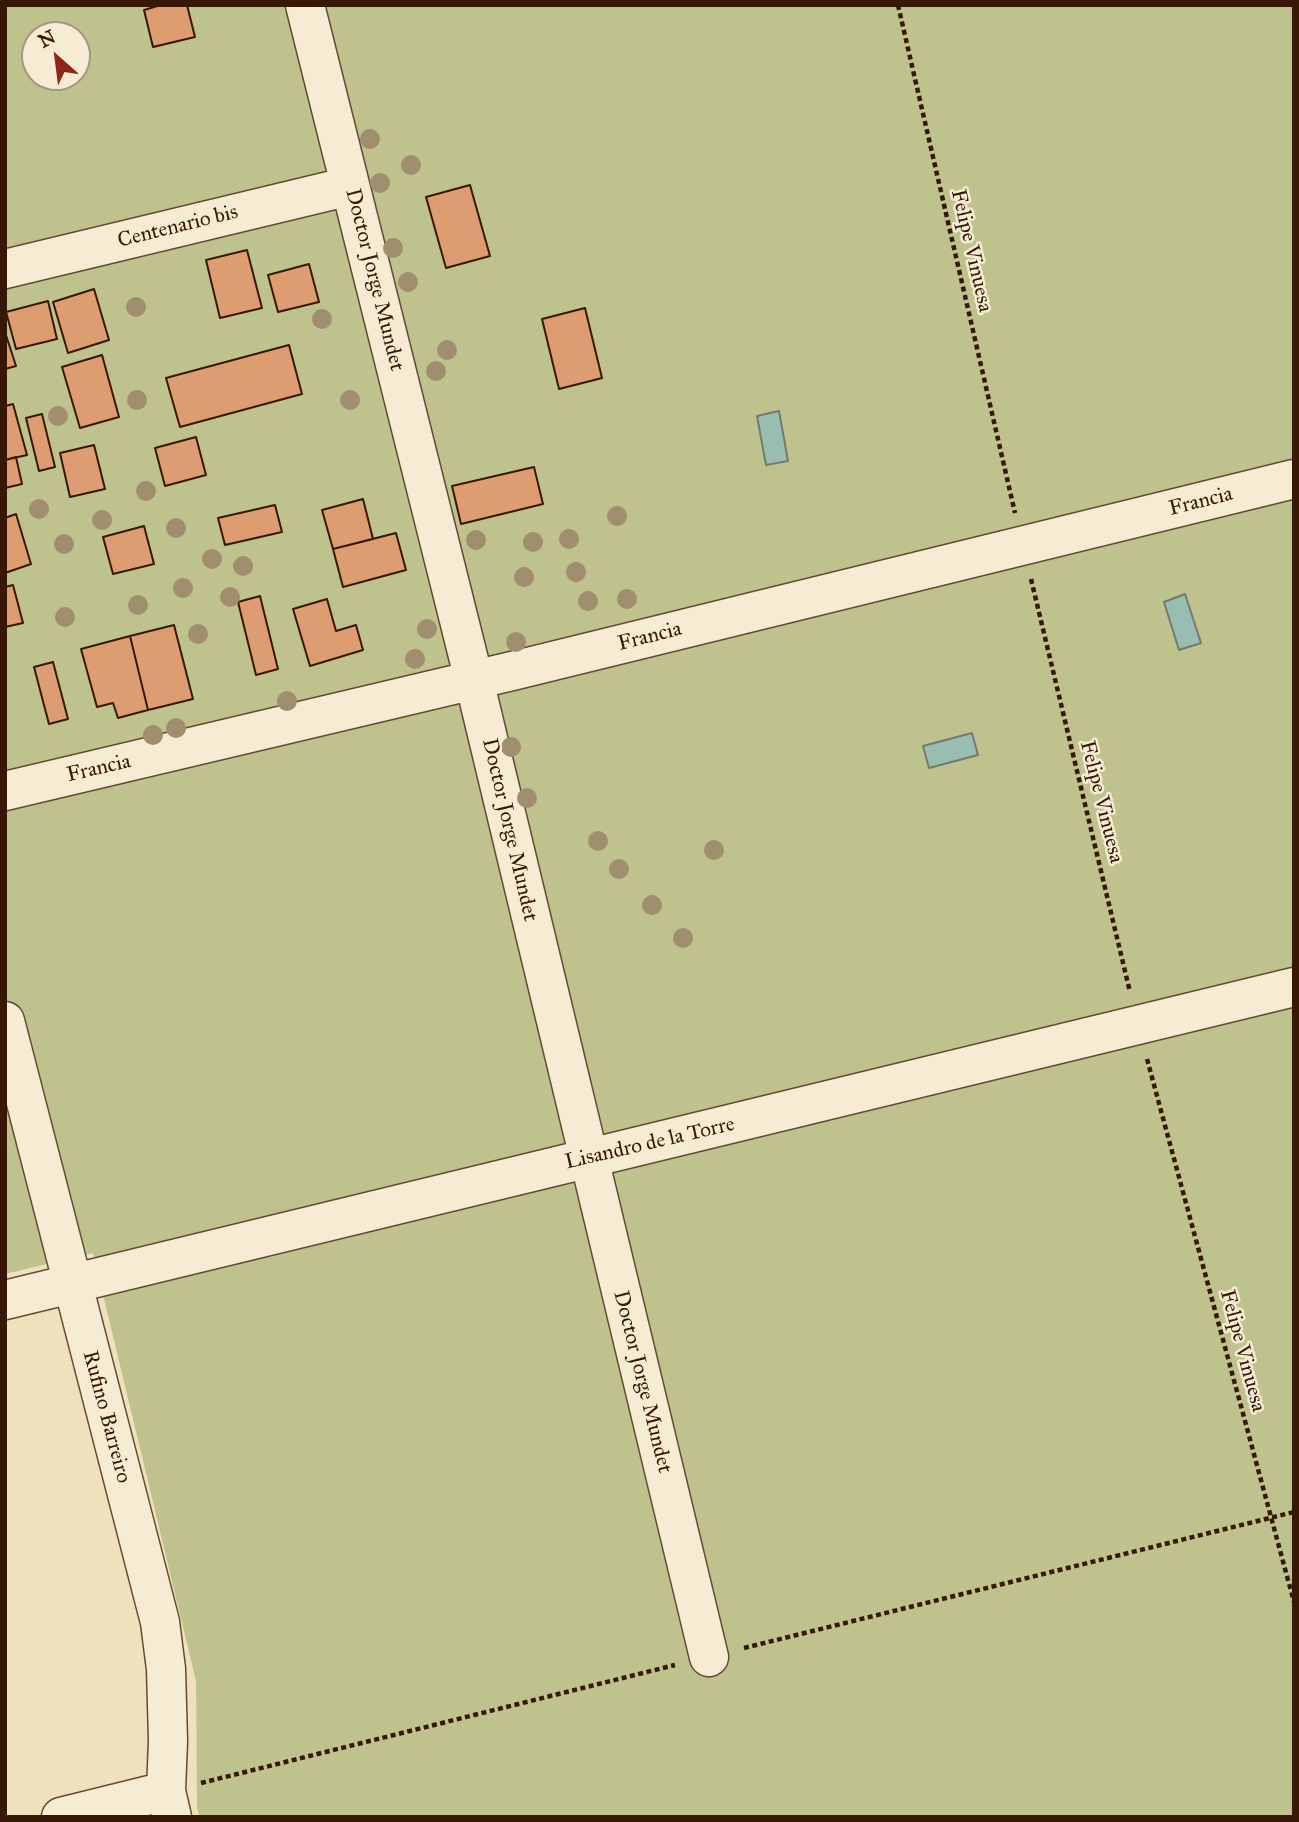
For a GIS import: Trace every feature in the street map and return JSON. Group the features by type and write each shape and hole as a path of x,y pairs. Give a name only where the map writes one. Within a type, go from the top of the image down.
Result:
{"street":[{"name":"Doctor Jorge Mundet","path":"305,5 474,680 709,1657"},
{"name":"Centenario bis","path":"5,269 350,186"},
{"name":"Francia","path":"5,791 474,680 1294,479"},
{"name":"Lisandro de la Torre","path":"5,1300 1294,987"},
{"name":"Rufino Barreiro","path":"5,1021 160,1622 166,1670 169,1804"},
{"path":"61,1817 169,1804"}],"path":[{"name":"Felipe Vinuesa","path":"898,5 1023,546 1138,1025 1294,1602"}],"green space":[{"path":"5,5 1294,5 1294,1817 200,1817 197,1808 196,1681 93,1253 5,1274"}],"water":[{"path":"779,411 788,461 766,465 757,416"},
{"path":"1185,594 1201,643 1179,650 1164,602"},
{"path":"972,733 978,755 929,768 923,746"}],"building":[{"path":"161,5 187,5 195,37 153,47 144,10"},
{"path":"470,185 490,256 446,268 426,197"},
{"path":"247,250 262,308 220,318 206,260"},
{"path":"309,264 319,302 278,312 268,275"},
{"path":"94,289 109,340 68,353 53,302"},
{"path":"48,301 57,339 16,349 6,312"},
{"path":"585,308 602,378 559,389 542,319"},
{"path":"5,332 16,366 5,369"},
{"path":"289,345 302,394 180,427 166,378"},
{"path":"102,355 119,417 80,428 62,367"},
{"path":"13,404 27,455 5,460 5,406"},
{"path":"42,414 55,467 39,471 26,418"},
{"path":"196,437 206,475 165,486 155,448"},
{"path":"94,445 105,489 70,497 60,453"},
{"path":"16,457 22,484 5,488 5,460"},
{"path":"534,467 543,504 461,524 452,486"},
{"path":"363,499 373,539 333,549 322,510"},
{"path":"275,505 282,532 225,545 218,518"},
{"path":"16,514 31,564 5,573 5,518"},
{"path":"144,526 154,564 113,574 103,537"},
{"path":"396,533 406,570 343,587 333,549"},
{"path":"13,585 23,623 5,627 5,587"},
{"path":"260,596 278,669 256,675 238,602"},
{"path":"327,599 336,631 356,625 363,650 310,666 293,609"},
{"path":"174,625 193,699 148,710 130,636"},
{"path":"130,636 148,710 118,718 113,703 97,707 81,649"},
{"path":"53,662 68,719 49,724 34,667"}]}
